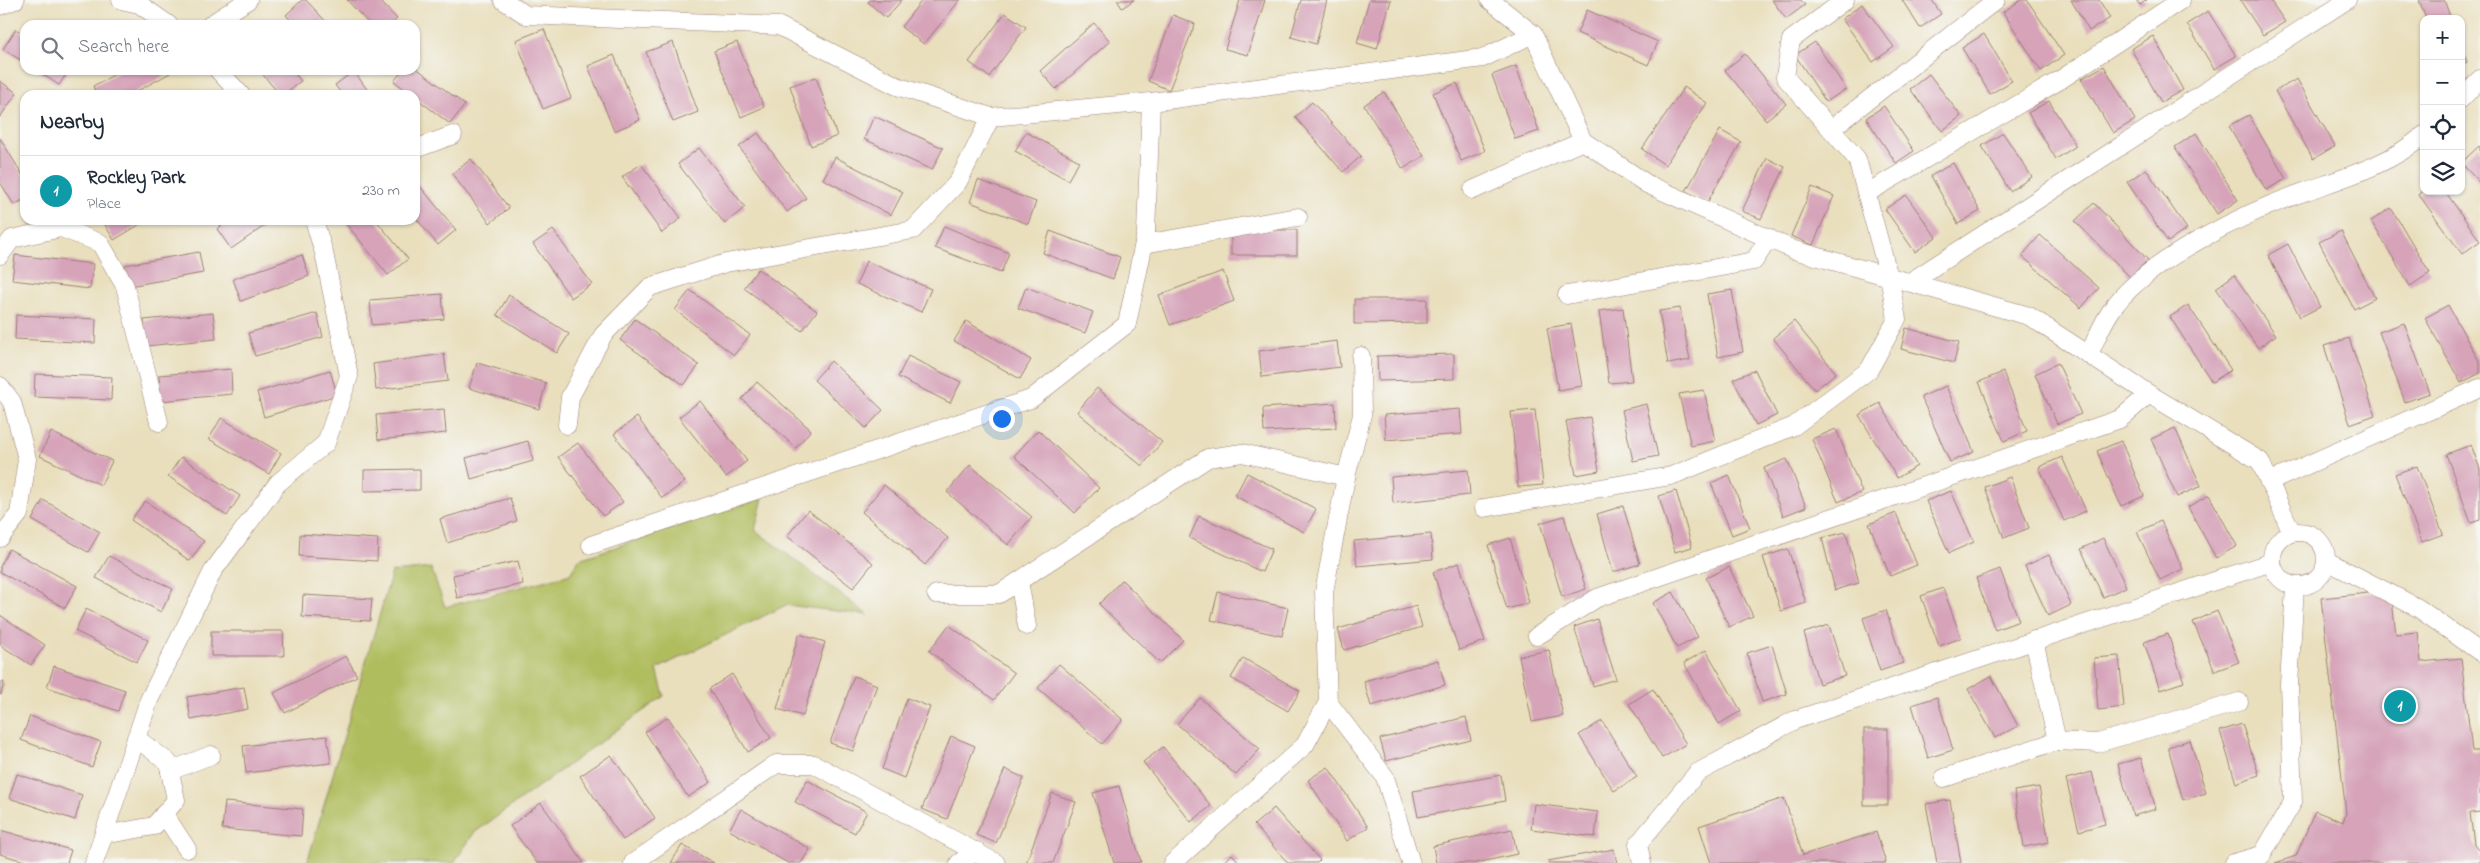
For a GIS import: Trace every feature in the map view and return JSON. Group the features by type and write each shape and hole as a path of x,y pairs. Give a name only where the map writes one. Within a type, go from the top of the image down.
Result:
{"lane":[{"path":"0,6 15,0"},
{"path":"121,0 139,4 162,20"},
{"path":"218,20 248,0"},
{"path":"503,0 526,16 779,26 897,86 991,118 1152,102 1484,58 1533,34"},
{"path":"1490,0 1533,34 1583,141 1648,184 1794,250 2029,316 2149,394 2260,461 2292,533"},
{"path":"1484,508 1671,476 1794,426 1869,370 1897,319 1889,277 1867,193 1857,160 1785,77 1790,40 1845,0"},
{"path":"1831,129 1996,0"},
{"path":"1867,193 2060,80 2181,0"},
{"path":"1910,282 2347,0"},
{"path":"223,75 236,90"},
{"path":"2465,95 2480,79"},
{"path":"591,545 1031,399 1127,324 1144,244 1152,102"},
{"path":"567,426 570,397 603,335 650,287 726,263 913,230 958,182 991,118"},
{"path":"420,147 453,135"},
{"path":"2089,354 2115,305 2140,279 2186,248 2253,212 2304,192 2349,178 2385,161 2420,138"},
{"path":"1473,190 1583,141"},
{"path":"1144,244 1298,217"},
{"path":"94,863 148,700 213,571 278,483 326,443 349,376 324,253 316,225"},
{"path":"0,255 12,239 62,228 100,243 125,286 160,422"},
{"path":"1567,295 1754,262 1769,238"},
{"path":"1173,863 1305,745 1328,702 1324,592 1346,477 1362,415 1361,356"},
{"path":"0,386 12,402 27,458 19,514 0,538"},
{"path":"2270,482 2480,388"},
{"path":"1537,636 1597,598 2120,419 2149,394"},
{"path":"936,594 999,594 1208,458 1242,453 1346,477"},
{"path":"2292,533 2308,533 2315,537 2322,544 2327,561 2320,578 2304,587 2295,587 2279,578 2272,562 2276,545 2281,538 2292,533"},
{"path":"2327,561 2418,608 2480,652"},
{"path":"1642,863 1638,844 1697,773 1795,720 2272,562"},
{"path":"1018,581 1027,626"},
{"path":"2234,863 2262,855 2293,802 2289,684 2295,587"},
{"path":"2034,640 2057,741"},
{"path":"1328,702 1386,777 1411,863"},
{"path":"1944,778 2057,741 2098,743 2239,702"},
{"path":"105,831 115,833 154,826 176,800 168,762 136,738"},
{"path":"170,771 212,755"},
{"path":"633,863 776,764 814,764 996,863"},
{"path":"164,814 187,848"},
{"path":"959,863 976,851"}],"green space":[{"path":"763,498 755,530 868,615 786,605 657,669 664,696 474,833 454,863 307,863 392,572 431,568 445,607 570,574 579,559"}],"building":[{"path":"302,0 306,0 324,20 290,20 286,15"},
{"path":"347,0 379,0 397,19 396,20 365,20"},
{"path":"870,0 902,0 886,18 868,2"},
{"path":"922,0 960,0 924,44 901,27"},
{"path":"1117,0 1134,0 1122,8"},
{"path":"1240,0 1265,0 1248,55 1225,49"},
{"path":"1301,0 1327,0 1316,44 1291,37"},
{"path":"1369,0 1391,0 1377,49 1357,43"},
{"path":"1772,0 1801,0 1805,5 1786,19"},
{"path":"1902,0 1932,0 1941,14 1920,28"},
{"path":"2021,0 2027,0 2064,55 2041,71 2003,12"},
{"path":"2071,0 2099,0 2110,18 2089,31"},
{"path":"2136,0 2147,0 2140,5"},
{"path":"2240,0 2270,0 2285,22 2263,35"},
{"path":"2419,0 2444,0 2450,15 2425,15"},
{"path":"1862,4 1894,47 1873,62 1842,19"},
{"path":"1587,10 1658,42 1648,65 1577,33"},
{"path":"2208,11 2236,56 2214,69 2187,24"},
{"path":"1005,13 1026,27 989,77 969,62"},
{"path":"1173,15 1195,24 1169,90 1148,81"},
{"path":"1094,23 1110,41 1056,89 1040,71"},
{"path":"16,29 20,32 20,60 3,49"},
{"path":"544,29 571,98 543,109 516,40"},
{"path":"1984,34 2012,81 1990,94 1962,48"},
{"path":"2153,36 2183,90 2161,102 2131,49"},
{"path":"673,42 698,112 673,122 646,52"},
{"path":"737,42 764,107 741,117 714,51"},
{"path":"1815,42 1846,89 1826,102 1795,55"},
{"path":"1745,54 1786,104 1766,120 1725,70"},
{"path":"614,55 640,120 614,131 588,66"},
{"path":"1516,66 1539,131 1515,139 1492,75"},
{"path":"2104,66 2135,120 2113,133 2081,79"},
{"path":"420,71 465,105 450,124 420,101 420,90 406,90 394,81 399,75 420,75"},
{"path":"1929,74 1961,116 1942,131 1910,89"},
{"path":"44,75 66,75 59,85"},
{"path":"114,75 166,75 139,90 95,90 93,86"},
{"path":"263,75 296,75 301,81 289,90 276,90"},
{"path":"349,75 357,75 367,90 338,90 335,85"},
{"path":"816,77 837,136 811,146 790,86"},
{"path":"2297,79 2335,146 2313,159 2275,91"},
{"path":"0,81 17,93 0,117"},
{"path":"1457,83 1485,151 1461,161 1433,93"},
{"path":"1684,87 1707,103 1665,165 1642,149"},
{"path":"1384,92 1424,156 1403,169 1364,105"},
{"path":"2049,101 2076,146 2056,159 2028,113"},
{"path":"1312,102 1361,156 1343,172 1295,117"},
{"path":"1884,106 1914,151 1896,163 1866,118"},
{"path":"2249,115 2286,179 2266,190 2229,126"},
{"path":"874,116 943,148 932,170 864,139"},
{"path":"1720,130 1741,142 1707,203 1686,191"},
{"path":"1026,132 1079,161 1068,180 1015,151"},
{"path":"758,133 806,198 787,212 739,147"},
{"path":"2003,133 2032,177 2010,191 1982,146"},
{"path":"2196,133 2238,200 2217,214 2175,147"},
{"path":"0,138 20,171 20,202 14,205 0,182"},
{"path":"2480,147 2480,183 2465,167 2465,159"},
{"path":"699,148 745,207 725,224 678,164"},
{"path":"835,157 903,192 891,215 823,179"},
{"path":"1767,158 1785,167 1761,219 1742,211"},
{"path":"471,159 509,208 490,223 452,174"},
{"path":"1953,163 1980,211 1958,224 1931,176"},
{"path":"641,164 681,218 662,233 622,177"},
{"path":"2146,169 2187,229 2168,242 2127,182"},
{"path":"978,180 1036,202 1028,224 970,202"},
{"path":"420,186 456,230 438,245 420,223"},
{"path":"1812,187 1834,196 1813,245 1791,236"},
{"path":"1906,195 1936,237 1915,252 1885,209"},
{"path":"2419,195 2448,195 2480,241 2462,254"},
{"path":"2094,203 2148,260 2130,277 2075,221"},
{"path":"2391,208 2430,273 2410,286 2371,221"},
{"path":"105,225 139,225 114,240"},
{"path":"223,225 266,225 231,249 217,229"},
{"path":"347,225 380,225 408,259 388,275"},
{"path":"944,226 1009,253 1001,273 935,248"},
{"path":"553,230 592,284 571,298 533,244"},
{"path":"1231,230 1297,230 1297,255 1231,255"},
{"path":"1050,231 1120,257 1113,279 1043,253"},
{"path":"2341,231 2375,298 2354,309 2319,242"},
{"path":"2040,235 2099,288 2081,308 2022,256"},
{"path":"2288,244 2320,307 2300,317 2268,255"},
{"path":"199,252 203,273 129,286 125,265"},
{"path":"15,255 93,264 90,289 12,280"},
{"path":"302,255 309,276 241,301 233,279"},
{"path":"866,261 931,289 921,312 857,284"},
{"path":"758,269 817,311 802,331 744,288"},
{"path":"1223,271 1234,301 1170,325 1159,295"},
{"path":"2234,275 2276,335 2258,348 2216,288"},
{"path":"1026,287 1093,312 1085,333 1018,308"},
{"path":"690,290 750,335 734,355 675,310"},
{"path":"1732,290 1743,352 1718,357 1707,294"},
{"path":"442,294 444,319 372,325 370,300"},
{"path":"509,295 569,334 557,353 497,315"},
{"path":"1354,299 1427,299 1427,323 1354,324"},
{"path":"2188,305 2231,370 2212,382 2170,317"},
{"path":"2448,305 2480,363 2480,373 2461,383 2425,318"},
{"path":"1623,308 1632,381 1609,383 1599,311"},
{"path":"1680,308 1690,360 1668,364 1659,311"},
{"path":"213,313 216,339 146,346 144,320"},
{"path":"317,313 323,337 255,356 248,333"},
{"path":"16,315 96,319 95,343 15,339"},
{"path":"635,319 699,365 684,385 620,340"},
{"path":"966,321 1031,360 1020,379 954,341"},
{"path":"1794,321 1836,373 1815,390 1773,338"},
{"path":"2404,323 2430,393 2405,402 2379,332"},
{"path":"1571,324 1582,386 1558,390 1547,328"},
{"path":"1906,328 1959,342 1954,363 1901,349"},
{"path":"2349,338 2375,415 2350,424 2324,346"},
{"path":"1337,341 1340,367 1262,377 1259,351"},
{"path":"444,354 448,381 376,390 373,364"},
{"path":"1454,354 1454,379 1378,381 1377,356"},
{"path":"908,356 961,382 950,403 898,377"},
{"path":"831,361 883,410 866,428 814,380"},
{"path":"477,363 546,383 539,409 469,388"},
{"path":"2058,363 2081,414 2057,424 2035,374"},
{"path":"231,369 232,394 161,401 159,375"},
{"path":"330,370 337,395 264,417 257,392"},
{"path":"1755,370 1777,415 1756,425 1733,379"},
{"path":"2003,372 2027,431 2004,441 1979,382"},
{"path":"35,374 112,377 111,400 34,397"},
{"path":"757,382 811,430 796,448 742,399"},
{"path":"1946,386 1974,452 1950,462 1921,397"},
{"path":"1097,388 1162,442 1142,466 1077,412"},
{"path":"1704,390 1715,441 1691,446 1679,394"},
{"path":"700,401 747,461 726,477 679,417"},
{"path":"1335,403 1336,428 1264,432 1263,408"},
{"path":"1880,403 1917,466 1897,478 1859,415"},
{"path":"1646,404 1658,456 1633,461 1622,410"},
{"path":"444,409 446,433 378,440 376,415"},
{"path":"1460,409 1462,434 1386,440 1384,415"},
{"path":"1535,410 1543,485 1518,487 1511,412"},
{"path":"637,417 685,482 662,498 614,434"},
{"path":"1590,417 1599,471 1576,475 1566,421"},
{"path":"221,418 281,453 269,474 209,439"},
{"path":"2175,428 2201,486 2177,497 2151,439"},
{"path":"1836,429 1862,492 1838,502 1812,439"},
{"path":"1038,430 1099,488 1075,513 1014,456"},
{"path":"51,432 112,461 101,485 40,456"},
{"path":"528,441 533,461 471,479 466,458"},
{"path":"2121,441 2144,496 2121,506 2097,451"},
{"path":"578,443 623,502 603,516 558,457"},
{"path":"2471,445 2480,469 2480,520 2471,523 2446,454"},
{"path":"181,457 240,496 227,516 168,476"},
{"path":"2062,457 2086,511 2064,521 2039,467"},
{"path":"1787,459 1806,507 1783,516 1764,468"},
{"path":"970,465 1032,517 1008,545 947,492"},
{"path":"2417,466 2443,534 2422,542 2395,474"},
{"path":"420,469 420,490 364,491 364,470"},
{"path":"1468,470 1470,495 1393,503 1391,477"},
{"path":"1247,473 1316,509 1304,532 1235,496"},
{"path":"1729,475 1750,528 1732,535 1711,483"},
{"path":"2010,477 2029,528 2004,538 1985,487"},
{"path":"884,485 948,538 925,565 862,512"},
{"path":"1676,491 1692,547 1675,552 1659,496"},
{"path":"1951,491 1974,542 1949,553 1926,501"},
{"path":"2209,495 2237,546 2216,558 2188,507"},
{"path":"510,498 517,521 447,543 440,519"},
{"path":"43,500 100,532 88,552 32,520"},
{"path":"145,501 204,541 190,561 131,520"},
{"path":"1623,506 1640,564 1613,572 1597,514"},
{"path":"808,510 873,563 853,588 787,536"},
{"path":"1896,513 1917,565 1890,576 1869,524"},
{"path":"1199,516 1272,549 1262,572 1189,538"},
{"path":"1564,516 1586,589 1562,597 1540,523"},
{"path":"2161,521 2183,569 2160,580 2137,532"},
{"path":"1846,532 1859,583 1835,590 1822,538"},
{"path":"300,534 378,539 377,561 299,556"},
{"path":"1431,534 1433,559 1357,566 1354,541"},
{"path":"1510,538 1529,603 1507,609 1488,545"},
{"path":"2103,538 2126,587 2103,597 2081,549"},
{"path":"9,549 77,586 65,608 0,572 0,567"},
{"path":"1788,549 1806,603 1781,611 1763,557"},
{"path":"2049,555 2071,605 2048,616 2025,566"},
{"path":"109,556 173,589 161,612 96,578"},
{"path":"518,561 523,584 457,598 453,575"},
{"path":"1459,563 1485,641 1459,650 1433,572"},
{"path":"1729,567 1753,616 1729,627 1706,578"},
{"path":"2000,569 2019,621 1995,630 1976,578"},
{"path":"1122,580 1183,640 1160,663 1099,604"},
{"path":"1943,588 1961,638 1939,646 1921,596"},
{"path":"1218,592 1288,608 1282,636 1211,620"},
{"path":"1673,592 1698,637 1677,648 1653,603"},
{"path":"2378,592 2392,601 2396,634 2418,632 2421,662 2461,658 2472,751 2480,751 2480,812 2470,813 2474,844 2480,851 2480,863 2275,863 2296,856 2315,811 2343,822 2346,813 2321,598"},
{"path":"303,595 372,599 370,621 302,617"},
{"path":"1416,606 1422,627 1344,650 1338,629"},
{"path":"86,609 148,640 137,662 75,631"},
{"path":"1886,610 1903,663 1880,671 1863,618"},
{"path":"2217,611 2239,662 2215,671 2193,622"},
{"path":"0,615 45,645 31,665 0,645"},
{"path":"1597,619 1616,679 1593,686 1574,627"},
{"path":"949,625 1014,673 994,700 929,651"},
{"path":"1829,625 1845,676 1819,684 1804,633"},
{"path":"211,631 283,631 284,656 211,656"},
{"path":"799,634 825,642 803,716 777,709"},
{"path":"2168,634 2184,682 2160,690 2144,642"},
{"path":"1772,645 1787,694 1762,702 1747,653"},
{"path":"1549,650 1563,716 1532,722 1519,656"},
{"path":"1706,650 1741,711 1719,724 1684,663"},
{"path":"346,656 357,676 285,713 274,693"},
{"path":"2119,656 2124,707 2098,710 2094,658"},
{"path":"1243,658 1300,691 1288,711 1231,678"},
{"path":"1438,660 1445,685 1371,706 1364,681"},
{"path":"1059,664 1123,720 1102,744 1038,688"},
{"path":"54,666 125,690 118,711 47,687"},
{"path":"732,674 771,738 748,752 709,689"},
{"path":"854,676 877,685 853,751 830,743"},
{"path":"1991,676 2018,726 1995,738 1968,689"},
{"path":"0,682 4,682 1,695 0,695"},
{"path":"244,687 248,709 191,720 187,697"},
{"path":"1653,689 1686,744 1662,758 1629,704"},
{"path":"1937,697 1953,750 1928,758 1912,705"},
{"path":"907,698 930,707 904,778 882,769"},
{"path":"1200,698 1260,749 1236,775 1177,724"},
{"path":"30,716 101,742 92,767 21,740"},
{"path":"668,717 711,782 688,797 645,732"},
{"path":"1466,717 1471,740 1386,761 1380,739"},
{"path":"1602,721 1637,777 1614,791 1579,735"},
{"path":"2242,724 2259,775 2236,783 2220,731"},
{"path":"1864,729 1888,729 1888,805 1864,805"},
{"path":"327,736 331,763 246,773 243,746"},
{"path":"951,736 975,746 947,819 922,809"},
{"path":"2190,740 2206,793 2183,800 2168,747"},
{"path":"1163,747 1211,806 1191,822 1143,762"},
{"path":"611,755 655,818 623,840 580,776"},
{"path":"2141,758 2156,809 2133,816 2118,764"},
{"path":"1328,767 1368,827 1347,841 1308,780"},
{"path":"1005,769 1024,778 996,843 976,835"},
{"path":"2092,772 2105,824 2079,831 2066,779"},
{"path":"17,774 82,795 75,820 9,798"},
{"path":"1501,775 1505,801 1418,817 1413,791"},
{"path":"807,780 867,812 855,833 795,802"},
{"path":"1119,786 1141,862 1114,863 1093,793"},
{"path":"2039,787 2049,842 2024,847 2014,791"},
{"path":"1052,793 1076,802 1053,863 1026,863"},
{"path":"1784,798 1803,855 1876,832 1886,863 1711,863 1699,826"},
{"path":"1950,800 1961,863 1937,863 1926,804"},
{"path":"225,802 303,809 301,836 222,829"},
{"path":"541,803 584,863 537,863 510,826"},
{"path":"1534,804 1598,812 1595,837 1531,829"},
{"path":"1274,808 1320,860 1317,863 1288,863 1254,825"},
{"path":"741,809 810,849 801,863 788,863 729,830"},
{"path":"1512,829 1517,854 1476,863 1436,863 1433,846"},
{"path":"0,830 71,850 67,863 31,863 0,854"},
{"path":"682,845 714,863 671,863"},
{"path":"1614,849 1617,863 1549,863 1548,861"},
{"path":"1232,854 1240,863 1222,863"}],"place":[{"name":"Rockley Park","path":"2400,706"}]}
